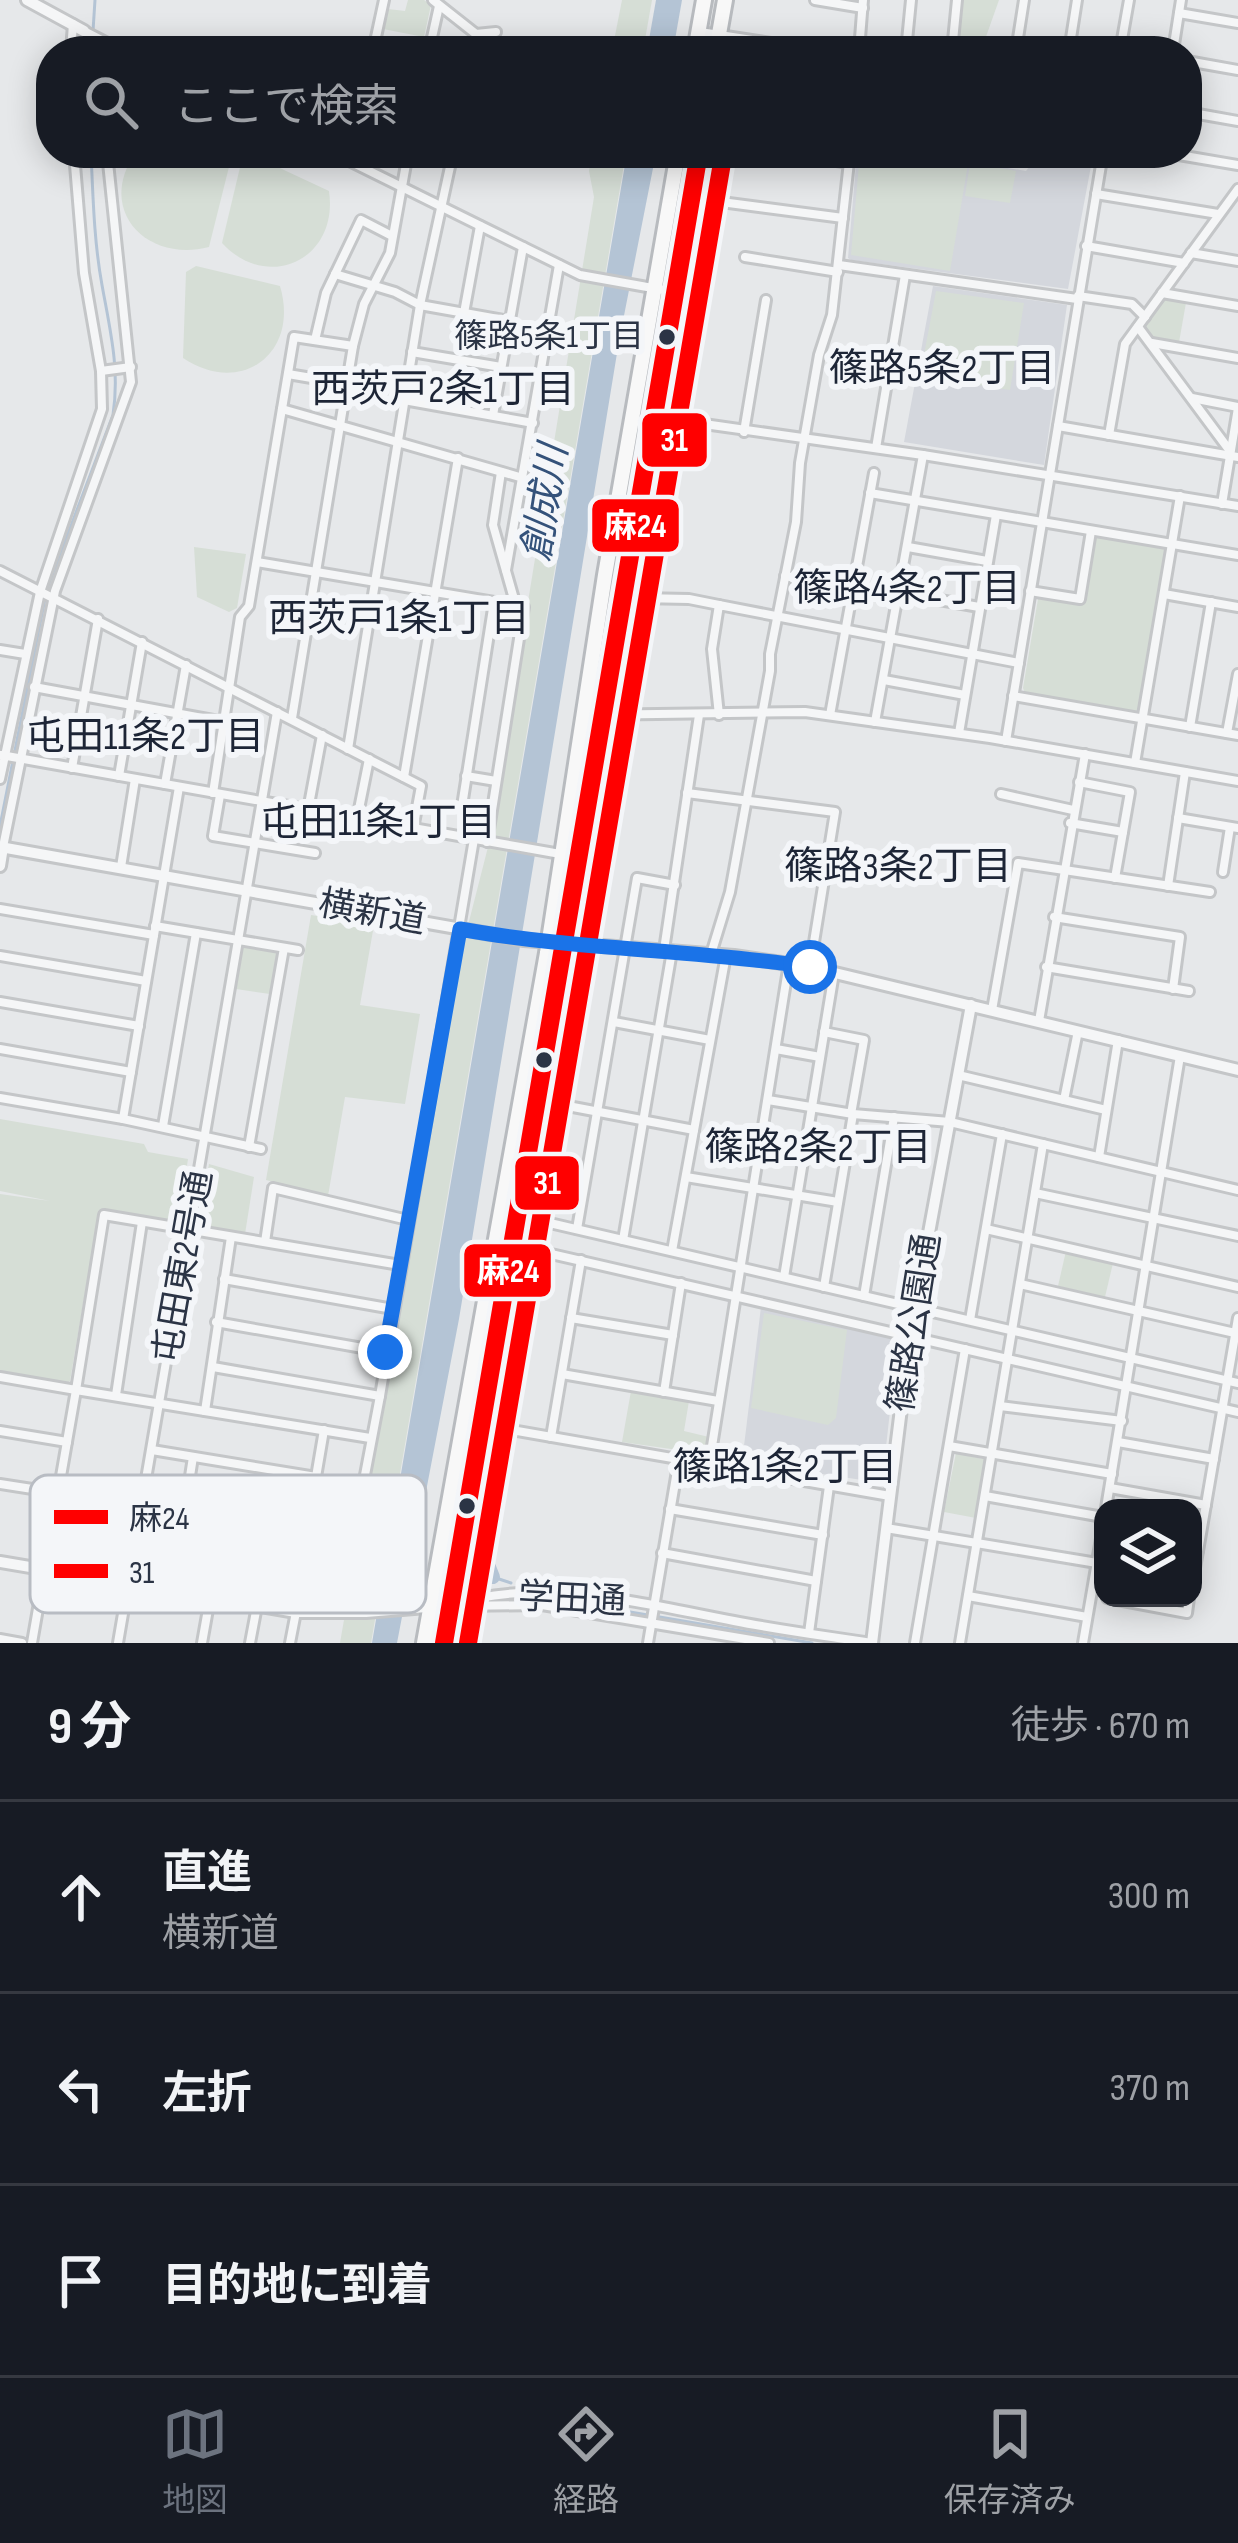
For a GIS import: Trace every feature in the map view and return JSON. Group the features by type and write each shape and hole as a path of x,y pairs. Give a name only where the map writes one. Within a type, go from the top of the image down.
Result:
{"highway":[{"path":"698,36 704,0"},
{"path":"719,34 725,0"},
{"path":"424,1643 556,944 594,716 605,574 648,287 675,168"},
{"path":"594,716 612,664 696,168"},
{"path":"605,574 626,579"},
{"path":"447,1640 554,1002 556,944"}],"street":[{"path":"27,0 94,36"},
{"path":"376,36 384,0"},
{"path":"815,0 863,4 860,36"},
{"path":"907,36 910,0"},
{"path":"953,36 957,0"},
{"path":"1018,36 1024,0"},
{"path":"1071,36 1077,0"},
{"path":"1123,36 1129,0"},
{"path":"1175,36 1181,0"},
{"path":"436,2 476,34 496,32"},
{"path":"431,36 436,2"},
{"path":"1179,13 1238,23"},
{"path":"75,36 78,27"},
{"path":"699,31 731,36"},
{"path":"1202,64 1238,70"},
{"path":"1202,115 1238,121"},
{"path":"1202,159 1238,165"},
{"path":"0,866 15,704 26,654 83,491 131,382 116,369 84,274 75,168"},
{"path":"0,779 34,687 46,595 83,491 116,369 108,168"},
{"path":"370,168 592,278 675,292 690,279 711,168"},
{"path":"292,718 353,346 364,304 390,253 405,168"},
{"path":"348,748 420,305 450,168"},
{"path":"711,954 730,892 763,713 804,440 838,269 848,168"},
{"path":"1006,741 1100,168"},
{"path":"1109,435 1125,344 1238,189"},
{"path":"1096,194 1238,211"},
{"path":"706,200 844,218"},
{"path":"315,340 335,274 361,220 392,236"},
{"path":"464,313 481,226"},
{"path":"1086,246 1184,263"},
{"path":"493,415 523,247"},
{"path":"1191,253 1238,261"},
{"path":"745,257 1132,304 1150,343 1233,455"},
{"path":"506,571 559,264"},
{"path":"335,274 420,305 510,320"},
{"path":"876,448 905,274"},
{"path":"1162,293 1238,306"},
{"path":"744,432 766,300"},
{"path":"315,854 213,836 216,794 240,617 249,605 294,337 353,346"},
{"path":"1150,343 1238,358"},
{"path":"412,352 501,367"},
{"path":"612,664 630,647 639,598 672,398 664,360"},
{"path":"288,374 347,384"},
{"path":"1191,398 1238,407 1222,504"},
{"path":"404,400 533,423"},
{"path":"282,409 524,478"},
{"path":"669,419 1238,506"},
{"path":"1058,427 1233,455"},
{"path":"875,722 923,455"},
{"path":"404,777 458,458"},
{"path":"501,472 493,525 516,606"},
{"path":"830,716 874,473"},
{"path":"870,493 1238,555"},
{"path":"1136,763 1180,496"},
{"path":"958,733 996,515"},
{"path":"1030,591 1080,599 1091,531"},
{"path":"908,547 987,561"},
{"path":"257,562 524,607 496,782 493,842"},
{"path":"0,571 421,786 413,829"},
{"path":"785,576 979,607"},
{"path":"1164,594 1238,607"},
{"path":"639,598 689,599 1018,663"},
{"path":"462,806 494,602"},
{"path":"1190,727 1210,602"},
{"path":"719,605 712,649 719,715"},
{"path":"72,768 98,619"},
{"path":"119,776 142,642"},
{"path":"0,650 26,654"},
{"path":"165,784 186,665"},
{"path":"1013,696 1233,734 1238,674"},
{"path":"884,680 964,695"},
{"path":"34,687 224,722"},
{"path":"0,701 15,704"},
{"name":"屯田東2号通","path":"148,1475 277,712"},
{"path":"623,1240 658,1031 699,715"},
{"path":"594,716 830,716 1238,781"},
{"path":"308,810 322,735"},
{"path":"1039,1021 1085,754"},
{"path":"9,757 570,856"},
{"path":"358,819 369,759"},
{"path":"1168,886 1185,772"},
{"path":"466,776 496,782"},
{"path":"121,867 135,779"},
{"path":"1079,782 1130,792 1115,878"},
{"path":"123,1119 179,787"},
{"path":"687,793 835,812 810,967"},
{"path":"1001,794 1073,810"},
{"path":"1178,818 1234,828 1223,872"},
{"path":"1070,823 1124,832"},
{"path":"363,1475 474,839"},
{"name":"横新道","path":"2,847 524,940 711,954 810,967 1238,1070"},
{"path":"992,1010 1018,863 1210,892"},
{"path":"577,1229 637,878 675,885"},
{"path":"0,910 298,950"},
{"path":"1054,917 1180,937 1173,989"},
{"path":"163,1127 196,933"},
{"path":"249,1147 284,948"},
{"path":"0,956 146,981"},
{"path":"672,1251 725,956"},
{"path":"709,1465 790,964"},
{"path":"1046,967 1189,992"},
{"path":"784,1277 835,972"},
{"path":"0,1002 139,1026"},
{"path":"519,1207 533,1196 552,1103 563,1034 554,1002"},
{"name":"篠路公園通","path":"871,1643 910,1336 971,1005"},
{"path":"614,1022 710,1040"},
{"path":"1064,1100 1078,1031"},
{"path":"824,1032 863,1040 824,1287"},
{"path":"1099,1157 1118,1040"},
{"path":"0,1049 131,1072"},
{"path":"776,1049 820,1058"},
{"path":"1108,1499 1180,1056"},
{"path":"958,1075 1106,1110"},
{"path":"0,1098 261,1149"},
{"path":"768,1100 852,1114 950,1122 1238,1190"},
{"path":"552,1103 694,1130"},
{"path":"864,1296 894,1117"},
{"path":"970,1320 1002,1134"},
{"path":"960,1643 1043,1144"},
{"path":"686,1177 838,1202"},
{"path":"265,1242 273,1188 408,1220"},
{"path":"1036,1193 1238,1236"},
{"path":"61,1475 104,1215 400,1265"},
{"path":"116,1395 142,1222"},
{"path":"554,1224 1233,1382"},
{"path":"986,1229 1238,1287"},
{"path":"205,1411 231,1237"},
{"path":"512,1245 1238,1412"},
{"path":"551,1437 581,1261"},
{"path":"224,1279 393,1309"},
{"path":"664,1392 681,1283"},
{"path":"1021,1284 1235,1333"},
{"path":"571,1318 673,1335"},
{"path":"1202,1523 1223,1408 1233,1382 1238,1318"},
{"path":"216,1322 385,1352"},
{"path":"915,1643 965,1349"},
{"path":"213,1367 380,1396"},
{"path":"562,1374 718,1401"},
{"path":"0,1377 370,1438"},
{"path":"1000,1406 1122,1421"},
{"path":"482,1425 890,1496"},
{"path":"316,1475 323,1430"},
{"path":"0,1431 67,1442"},
{"path":"1118,1442 1214,1459"},
{"path":"949,1446 1112,1474"},
{"path":"152,1450 304,1475"},
{"path":"191,1475 194,1456"},
{"path":"648,1643 679,1459"},
{"path":"0,1484 30,1489"},
{"path":"809,1634 829,1486"},
{"path":"1110,1488 1206,1505"},
{"path":"986,1496 1094,1515"},
{"path":"670,1509 823,1535"},
{"path":"886,1528 1094,1562"},
{"path":"662,1553 816,1581"},
{"path":"0,1562 30,1567"},
{"path":"1083,1643 1094,1579"},
{"name":"学田通","path":"450,1605 472,1598 564,1594 769,1643"},
{"path":"968,1595 1087,1617"},
{"path":"426,1607 450,1605"},
{"name":"学田通","path":"450,1605 542,1605 871,1643"},
{"path":"32,1643 37,1613"},
{"name":"屯田東2号通","path":"118,1643 123,1613"},
{"path":"202,1643 207,1613"},
{"path":"250,1643 256,1613"},
{"path":"290,1643 296,1613"},
{"path":"0,1639 22,1643"}],"shaded area":[{"path":"408,0 431,5 424,36 383,29 388,9 405,11"},
{"path":"622,0 652,0 646,36 615,36"},
{"path":"957,0 999,0 986,36 954,36"},
{"path":"127,168 229,168 209,247 166,247 134,228 121,194"},
{"path":"240,168 280,168 329,191 323,235 312,251 296,261 260,266 222,243"},
{"path":"623,168 400,1475 369,1475 439,1072 488,847 594,197 589,171"},
{"path":"856,168 1091,168 1068,289 848,258"},
{"path":"859,168 967,168 950,271 851,255"},
{"path":"969,168 1016,171 1010,203 965,196"},
{"path":"196,266 280,286 281,331 261,362 225,373 183,358 186,272"},
{"path":"933,286 1067,305 1044,465 904,442"},
{"path":"936,291 1024,303 1010,390 920,376"},
{"path":"1162,293 1187,297 1178,348 1150,343 1138,327"},
{"path":"1096,536 1168,550 1138,713 1025,693 1023,688 1038,599 1083,603"},
{"path":"194,547 246,554 237,608 229,612 197,597"},
{"path":"311,915 374,925 360,1005 420,1014 405,1104 345,1097 328,1196 266,1180"},
{"path":"243,945 277,951 270,994 236,989"},
{"path":"0,1119 144,1144 148,1152 188,1159 180,1211 171,1221 99,1210 67,1383 0,1372 0,1194 50,1201 0,1191"},
{"path":"209,1164 254,1177 245,1234 202,1226 198,1221"},
{"path":"1066,1251 1113,1263 1105,1297 1058,1286"},
{"path":"761,1307 898,1339 882,1483 742,1462"},
{"path":"764,1313 847,1330 836,1418 828,1425 751,1408"},
{"path":"631,1391 689,1401 684,1431 709,1437 706,1454 622,1442"},
{"path":"956,1453 987,1460 976,1518 944,1512"},
{"path":"345,1613 376,1613 371,1643 340,1643"}],"water":[{"path":"656,0 682,0 676,36 650,36"},
{"path":"624,168 653,168 619,341 459,1319 426,1491 426,1475 401,1475"},
{"path":"377,1613 403,1613 397,1643 372,1643"}],"waterway":[{"path":"93,31 95,0"},
{"path":"47,589 113,415 115,398 92,168"},
{"path":"0,826 45,599"},
{"path":"489,1567 493,1577"},
{"path":"493,1577 511,1583"},
{"path":"589,1605 812,1643"}],"transit line":[{"name":"麻24","path":"444,1643 696,168"},
{"name":"31","path":"468,1643 721,168"}],"place":[{"name":"篠路5条1丁目","path":"667,337"}],"district":[{"name":"篠路5条2丁目","path":"942,369"},
{"name":"西茨戸2条1丁目","path":"443,390"},
{"name":"篠路4条2丁目","path":"907,589"},
{"name":"西茨戸1条1丁目","path":"399,619"},
{"name":"屯田11条2丁目","path":"145,737"},
{"name":"屯田11条1丁目","path":"378,823"},
{"name":"篠路3条2丁目","path":"898,867"},
{"name":"篠路2条2丁目","path":"818,1148"},
{"name":"篠路1条2丁目","path":"785,1468"}],"route":[{"path":"385,1352 460,929 564,945 734,956 810,967"}],"water label":[{"name":"創成川","path":"546,503"}]}
